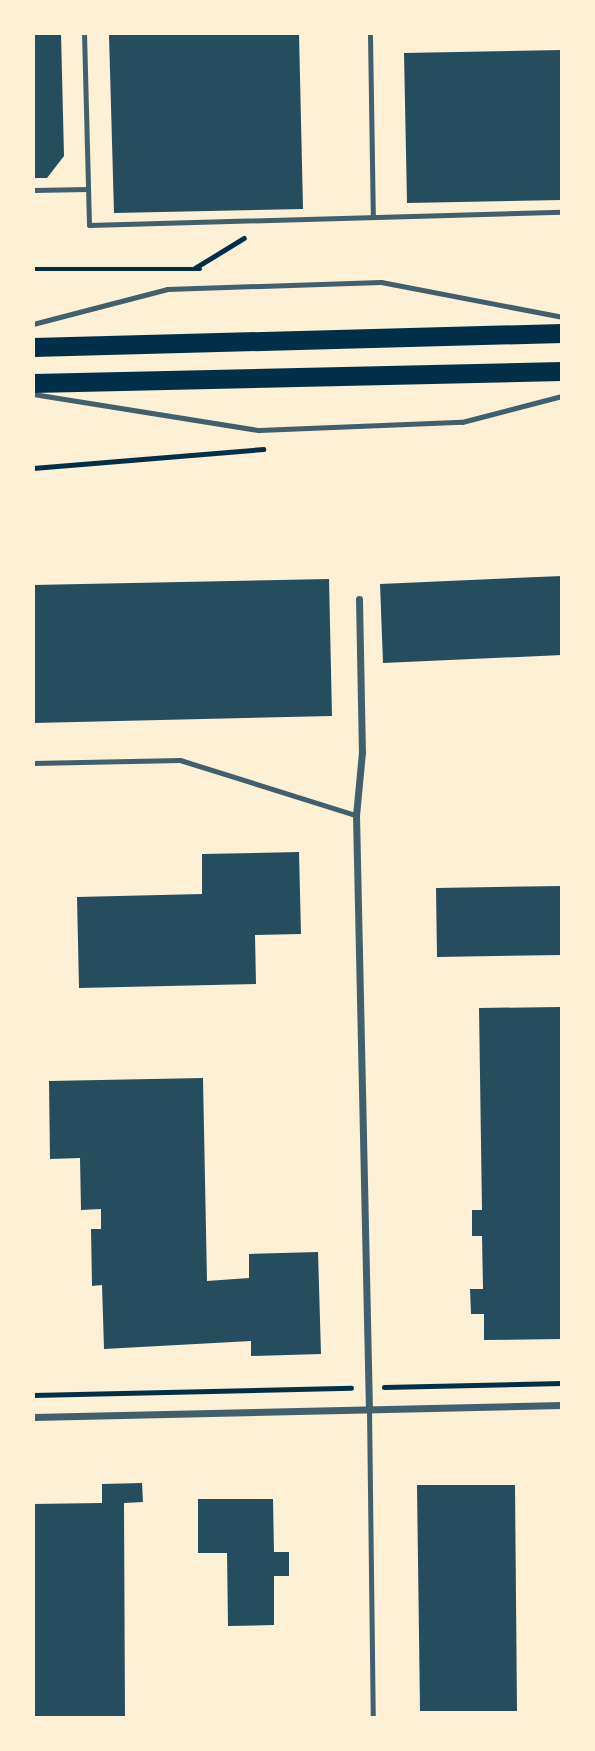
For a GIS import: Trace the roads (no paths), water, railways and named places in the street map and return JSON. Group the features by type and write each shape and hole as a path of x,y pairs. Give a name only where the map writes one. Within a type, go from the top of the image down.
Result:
{"highway":[{"path":"33,347 562,333"},
{"path":"33,383 562,371"}],"street":[{"path":"359,599 362,752 356,815 369,1409"},
{"path":"33,1416 562,1405"}],"lane":[{"path":"84,33 89,225 562,212"},
{"path":"370,35 373,217"},
{"path":"33,190 88,189"},
{"path":"33,324 167,289 381,282 562,317"},
{"path":"33,394 259,430 462,422 562,396"},
{"path":"33,764 180,760 356,815"},
{"path":"369,1409 373,1718"}]}
